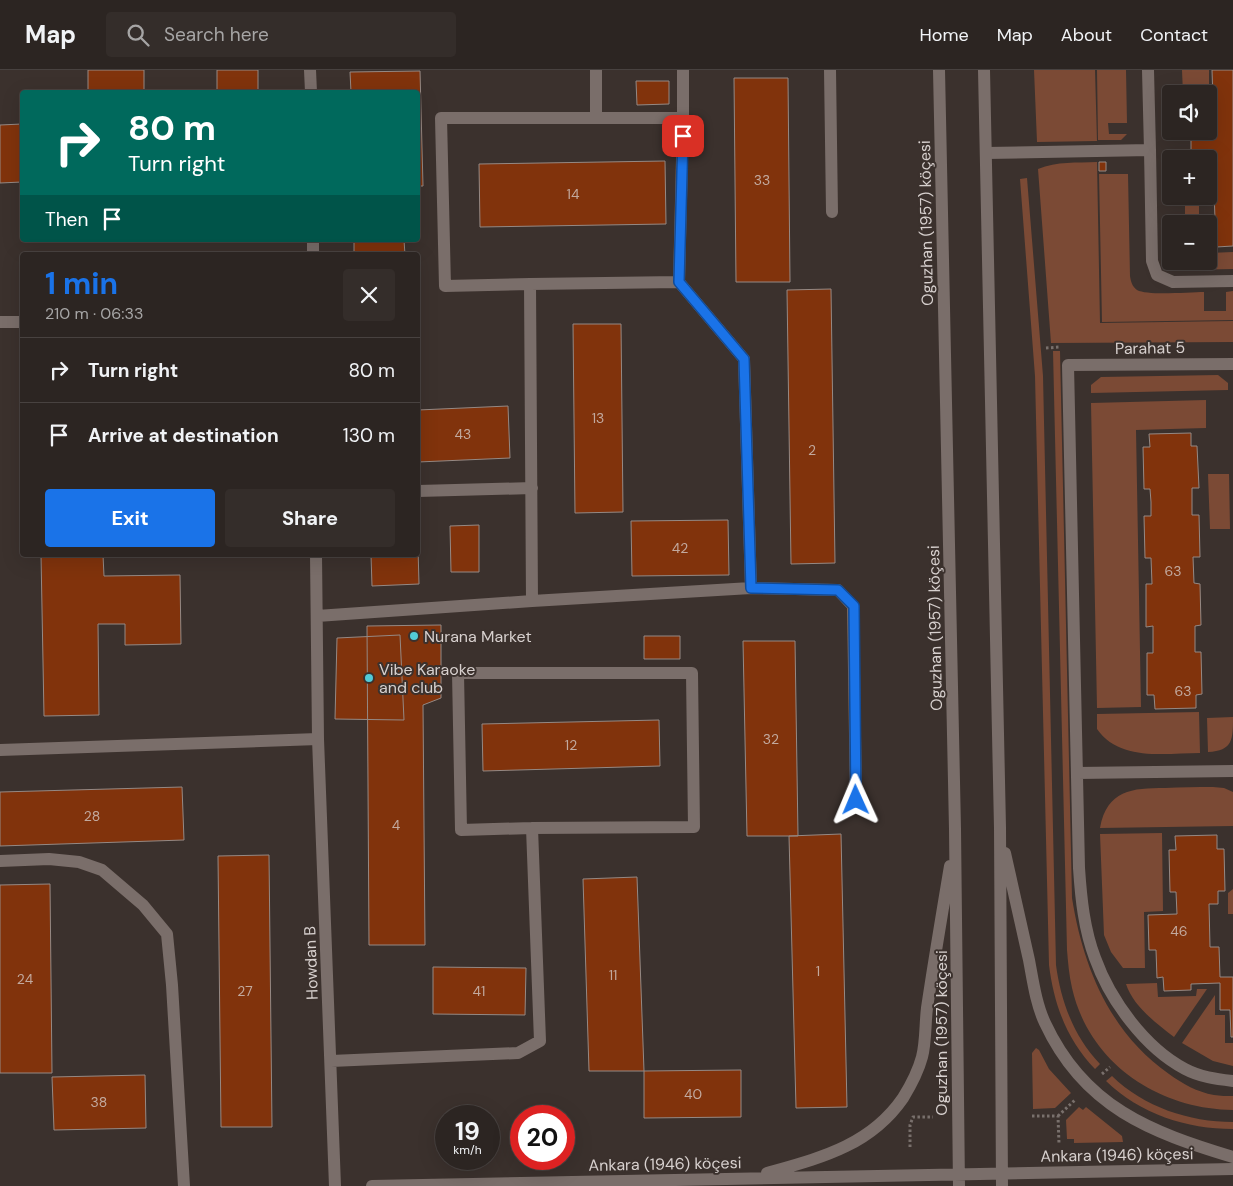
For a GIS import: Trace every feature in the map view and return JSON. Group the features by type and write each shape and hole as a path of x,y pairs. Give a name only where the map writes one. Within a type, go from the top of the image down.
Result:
{"main road":[{"path":"310,70 311,90"},
{"path":"596,70 596,117"},
{"path":"683,70 679,282 744,359 751,588"},
{"path":"830,70 832,212"},
{"name":"Oguzhan (1957) köçesi","path":"939,70 956,829 959,1180"},
{"path":"984,70 1000,828 1002,1180"},
{"path":"1148,70 1152,261 1156,276 1173,282 1233,281"},
{"path":"679,282 445,286 441,118 683,118"},
{"path":"986,153 1150,150"},
{"path":"530,284 532,601"},
{"path":"0,322 20,322"},
{"name":"Parahat 5","path":"1077,773 1068,365 1233,364"},
{"path":"420,491 532,488"},
{"name":"Howdan B","path":"316,557 318,739 336,1186"},
{"path":"317,616 751,588 838,590 854,606 856,800"},
{"path":"692,673 694,827 532,828 461,830 458,674 692,673"},
{"path":"0,750 318,739"},
{"path":"1233,771 1077,773 1082,910 1094,958 1114,998 1134,1026 1166,1057 1186,1070 1210,1078 1233,1081"},
{"path":"331,1061 518,1053 540,1041 532,828"},
{"path":"1000,828 1036,995 1044,1022 1062,1055 1082,1079 1104,1100 1136,1122 1186,1143 1233,1157"},
{"path":"748,1178 811,1161 854,1143 879,1126 910,1088 923,1055 927,1010 956,829"},
{"path":"0,861 49,859 79,862 102,870 143,905 167,934 172,985 184,1186"},
{"name":"Ankara (1946) köçesi","path":"372,1186 748,1178 1002,1180 1233,1169"}],"path":[{"path":"1102,1074 1110,1067"},
{"path":"1032,1116 1058,1116 1076,1099"},
{"path":"1058,1116 1059,1144"},
{"path":"910,1147 910,1125 913,1117 933,1117"}],"shaded area":[{"path":"1034,70 1095,70 1097,141 1037,142"},
{"path":"1097,70 1126,70 1127,123 1108,123 1109,134 1127,134 1121,140 1098,140"},
{"path":"1182,70 1209,70 1209,85 1183,85"},
{"path":"1097,162 1100,323 1233,321 1233,342 1051,343 1038,169 1060,164"},
{"path":"1099,174 1128,174 1130,276 1135,288 1142,292 1150,293 1204,292 1204,311 1226,311 1226,292 1233,291 1233,320 1102,322"},
{"path":"1027,178 1043,376 1056,965 1061,992 1070,1018 1083,1042 1100,1064 1095,1069 1069,1034 1063,1021 1054,994 1049,965 1035,376 1020,179"},
{"path":"1185,205 1199,205 1199,215 1185,215"},
{"path":"1233,252 1233,269 1217,269 1217,253"},
{"path":"1053,351 1060,351 1072,898 1077,924 1092,973 1102,996 1130,1039 1148,1057 1185,1084 1208,1094 1233,1096 1233,1110 1205,1108 1179,1101 1154,1091 1131,1077 1111,1059 1094,1039 1081,1015 1072,988 1067,950"},
{"path":"1218,375 1228,383 1228,390 1091,393 1091,385 1101,377"},
{"path":"1206,400 1206,428 1136,430 1141,707 1097,708 1091,403"},
{"path":"1208,474 1229,474 1230,529 1210,529"},
{"path":"1199,712 1200,753 1159,754 1131,751 1118,747 1107,740 1097,729 1097,714"},
{"path":"1233,717 1233,732 1230,742 1222,749 1208,752 1207,718"},
{"path":"1224,788 1233,792 1233,826 1100,828 1103,815 1108,806 1123,794 1142,789"},
{"path":"1162,833 1163,911 1144,912 1145,968 1123,968 1111,952 1104,935 1100,834"},
{"path":"1233,889 1233,914 1228,914 1228,893"},
{"path":"1157,983 1158,997 1196,996 1197,989 1207,989 1174,1037 1140,1007 1129,992 1126,984"},
{"path":"1215,995 1215,1015 1225,1015 1225,1043 1233,1043 1233,1066 1213,1061 1182,1043"},
{"path":"1036,1048 1049,1069 1071,1093 1055,1108 1033,1109 1032,1053"},
{"path":"1112,1076 1138,1096 1168,1111 1200,1119 1233,1122 1233,1129 1182,1123 1149,1111 1119,1093 1106,1081"},
{"path":"1079,1107 1083,1110 1086,1107 1122,1136 1123,1142 1074,1143 1074,1139 1067,1139 1066,1120"}],"building":[{"path":"88,70 144,70 144,90 88,90"},
{"path":"217,70 258,70 258,90 217,90"},
{"path":"1212,70 1233,70 1233,246 1217,247 1217,215 1215,215 1214,205 1217,205 1217,150 1191,150 1191,140 1217,140 1217,85 1212,85"},
{"path":"420,71 423,186 420,186 420,90 351,90 350,72"},
{"path":"734,78 788,78 790,282 736,282"},
{"path":"636,81 669,81 669,104 637,105"},
{"path":"20,124 20,182 0,183 0,125"},
{"path":"665,161 666,224 480,227 479,164"},
{"path":"1099,162 1106,162 1106,171 1099,171"},
{"path":"354,242 404,242 405,252 354,252"},
{"path":"831,289 835,563 791,564 787,290"},
{"path":"573,324 621,324 623,512 575,513"},
{"path":"508,406 510,458 420,462 420,410"},
{"path":"1191,433 1191,446 1197,446 1199,488 1192,488 1192,515 1199,515 1200,557 1193,557 1194,583 1200,584 1201,625 1195,626 1195,652 1201,652 1202,694 1196,695 1196,708 1155,709 1154,695 1147,695 1147,653 1153,653 1153,626 1146,627 1146,584 1152,584 1151,558 1145,558 1144,516 1151,516 1151,502 1150,489 1144,489 1143,447 1150,447 1149,434"},
{"path":"728,520 729,575 632,576 631,521"},
{"path":"479,525 479,572 451,572 450,526"},
{"path":"41,557 103,557 104,576 180,575 181,644 125,645 125,624 98,624 99,715 44,716"},
{"path":"371,557 418,557 419,584 372,586"},
{"path":"441,625 441,698 423,705 425,945 369,945 367,626"},
{"name":"Vibe Karaoke and club","path":"400,635 404,720 335,719 337,638"},
{"path":"644,636 680,636 680,659 644,659"},
{"path":"743,641 795,641 798,836 747,836"},
{"path":"659,720 660,766 483,771 482,724"},
{"path":"182,787 184,840 0,846 0,792"},
{"path":"841,834 847,1107 796,1108 789,836"},
{"path":"1217,835 1217,849 1224,849 1225,891 1218,891 1218,904 1209,904 1210,947 1219,947 1220,977 1233,977 1233,1037 1231,1037 1230,1010 1220,1010 1220,983 1191,984 1191,990 1164,991 1163,977 1157,978 1156,950 1149,950 1148,915 1177,914 1176,892 1170,892 1169,850 1176,850 1175,836"},
{"path":"269,855 272,1127 221,1127 218,856"},
{"path":"637,877 644,1071 589,1071 583,879"},
{"path":"50,884 52,1073 0,1073 0,885"},
{"path":"433,967 526,968 525,1015 433,1014"},
{"path":"741,1070 741,1117 644,1118 644,1071"},
{"path":"145,1075 146,1128 54,1130 52,1077"}],"place":[{"name":"Nurana Market","path":"414,636"},
{"name":"Vibe Karaoke and club","path":"369,678"}],"route":[{"path":"683,136 679,282 744,359 751,588 838,590 854,606 856,800"}]}
